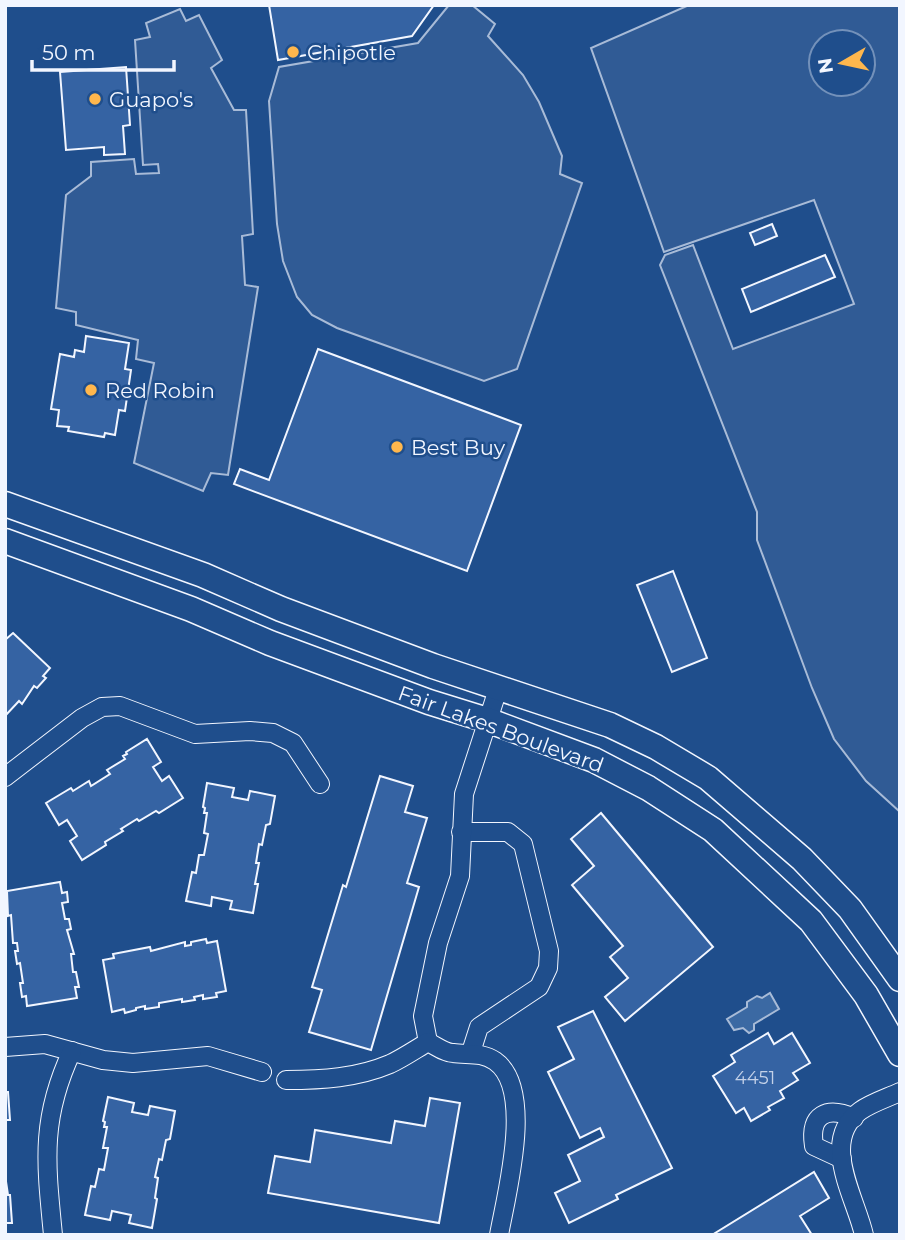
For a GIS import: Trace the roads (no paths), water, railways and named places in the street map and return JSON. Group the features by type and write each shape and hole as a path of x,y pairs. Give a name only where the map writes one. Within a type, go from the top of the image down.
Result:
{"street":[{"name":"Fair Lakes Boulevard","path":"5,503 203,575 281,610 433,666 610,725 656,747 708,778 802,859 850,909 900,979"},
{"name":"Fair Lakes Boulevard","path":"5,541 191,608 270,643 416,698 487,720 594,761 648,788 713,830 811,921 866,995 900,1054"},
{"path":"428,1042 423,1016 438,943 460,876 464,794 499,686"},
{"path":"5,777 82,718 102,707 120,706 195,734 250,731 273,733 293,743 320,783"},
{"path":"461,832 508,832 523,844 549,951 548,968 538,987 479,1027 471,1052"},
{"path":"428,1042 450,1054 471,1052 496,1062 508,1079 516,1105 516,1138 499,1235"},
{"path":"286,1080 349,1077 390,1064 428,1042"},
{"path":"5,1047 45,1044 103,1060 134,1063 208,1056 262,1072"},
{"path":"53,1235 46,1157 49,1116 61,1074 72,1051"},
{"path":"864,1235 840,1150 846,1127 859,1112 900,1092"},
{"path":"842,1159 814,1146 812,1132 817,1119 828,1112 841,1112 854,1118"}],"place":[{"name":"Chipotle","path":"293,52"},
{"name":"Guapo's","path":"95,99"},
{"name":"Red Robin","path":"91,390"},
{"name":"Best Buy","path":"397,447"}]}
